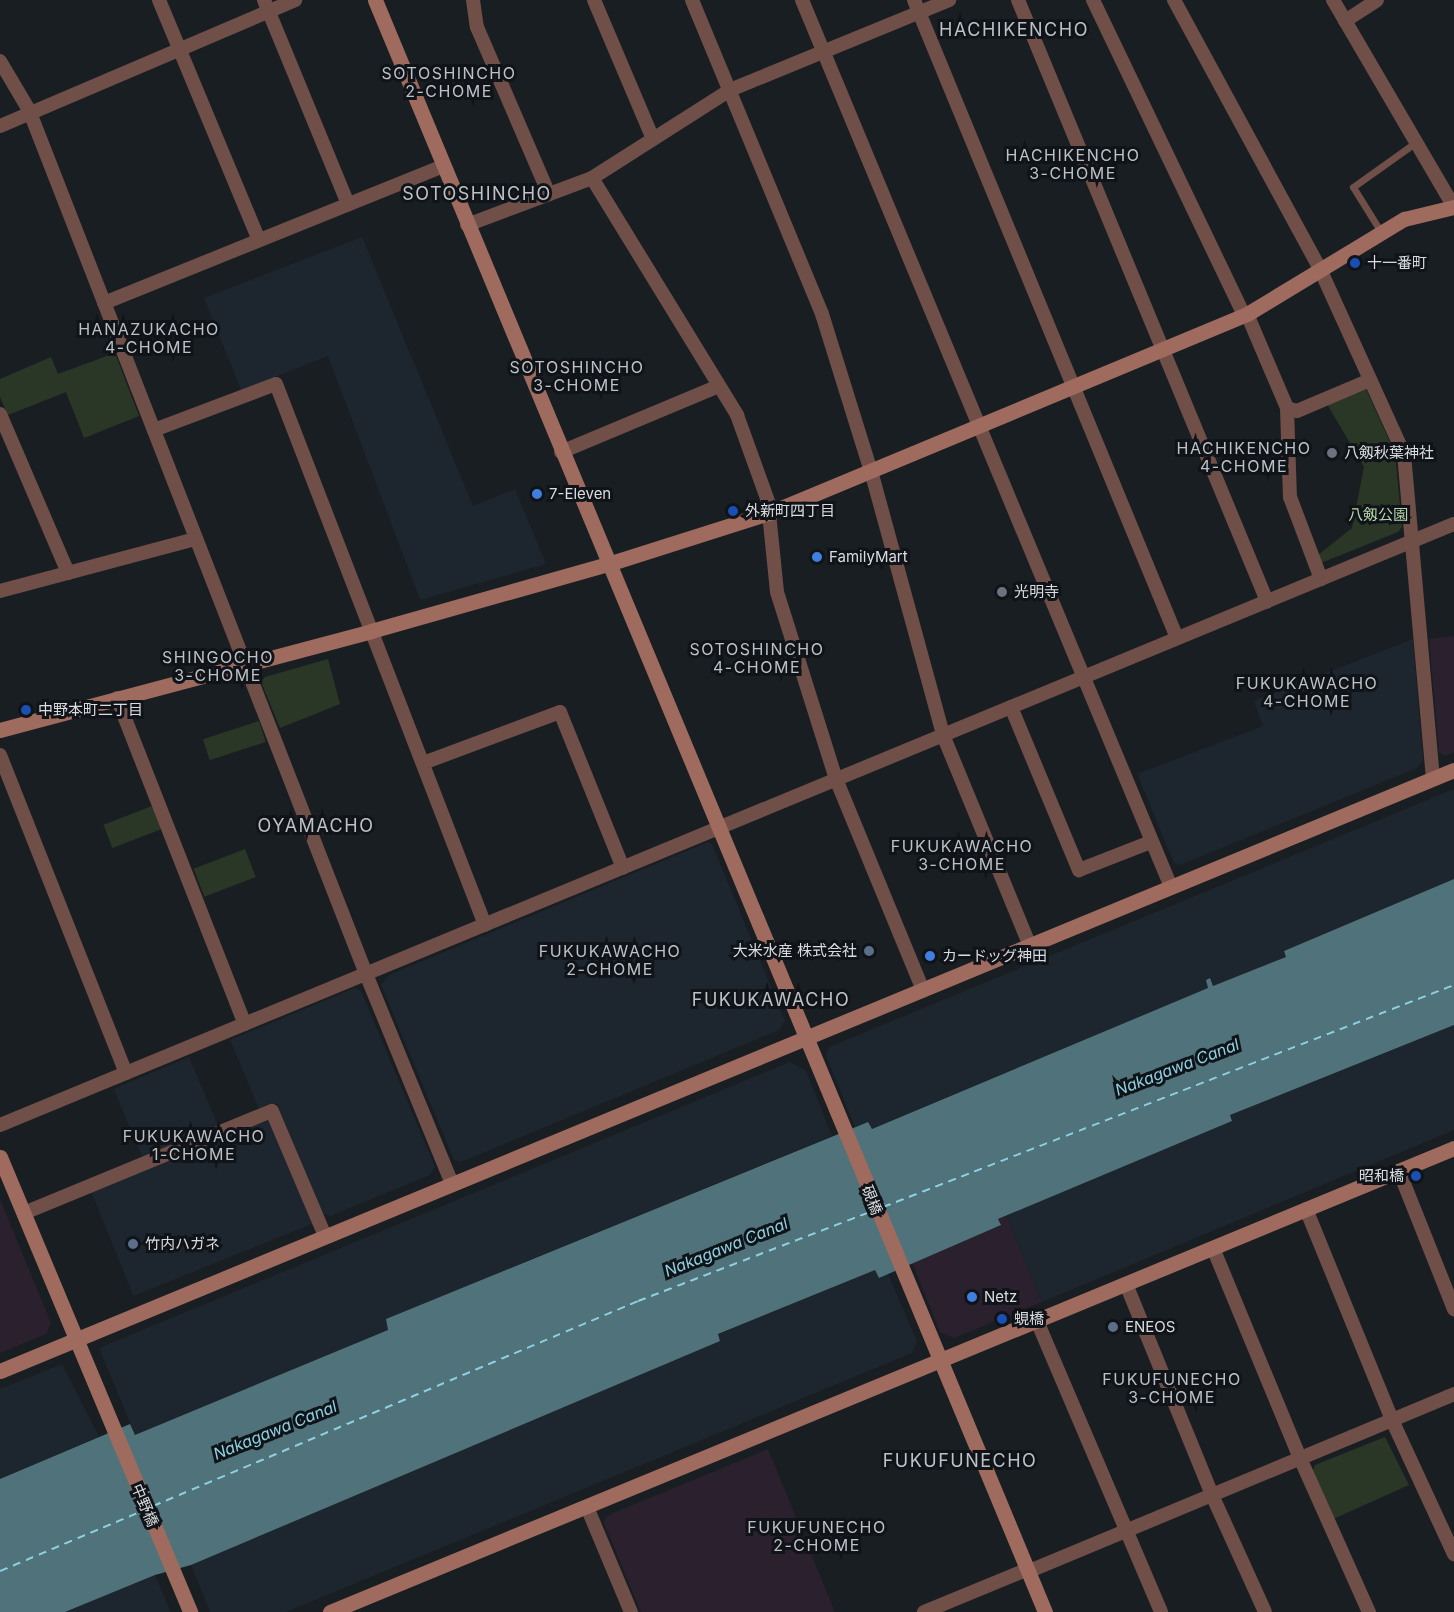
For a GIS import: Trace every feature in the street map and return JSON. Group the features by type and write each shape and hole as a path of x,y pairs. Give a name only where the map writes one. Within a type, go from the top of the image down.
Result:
{"street":[{"path":"159,0 259,240"},
{"path":"0,126 29,110 179,48 266,5 295,0"},
{"name":"硯橋","path":"375,0 939,1362 1045,1612"},
{"path":"472,0 477,27 549,194"},
{"path":"594,0 653,139"},
{"path":"692,0 822,314 871,471 943,735 1030,946"},
{"path":"802,0 1171,887"},
{"path":"467,225 592,178 730,90 824,50 916,6 949,0"},
{"path":"1018,0 1268,601"},
{"path":"1093,0 1246,314 1287,408 1290,497 1321,579"},
{"path":"1174,0 1320,269 1404,454 1434,779"},
{"path":"0,730 371,631 608,564 770,512 1246,314 1381,232 1425,212 1454,207 1333,0"},
{"path":"1345,21 1377,0"},
{"path":"266,5 348,204"},
{"path":"916,6 1177,638"},
{"path":"0,61 29,110 366,974 452,1184"},
{"path":"105,303 443,166"},
{"path":"592,178 737,415 770,512 777,592 836,779 923,990"},
{"path":"1287,408 1297,411 1370,380"},
{"path":"154,430 276,384 485,925"},
{"path":"561,452 719,386"},
{"path":"0,414 68,573"},
{"path":"0,1125 1454,524"},
{"path":"0,591 196,539"},
{"path":"117,698 246,1024"},
{"path":"1011,707 1079,870 1151,842"},
{"path":"423,763 560,712 623,868"},
{"path":"0,755 126,1073"},
{"path":"0,1371 1454,770"},
{"path":"24,1213 273,1111 326,1236"},
{"path":"330,1612 1454,1148"},
{"name":"中野橋","path":"0,1157 190,1612"},
{"path":"1399,1171 1454,1309"},
{"path":"1306,1209 1392,1420 1454,1554"},
{"path":"1213,1248 1300,1458 1369,1612"},
{"path":"1126,1284 1212,1495 1265,1612"},
{"path":"1037,1321 1124,1532 1161,1612"},
{"path":"924,1612 946,1608 1026,1571 1454,1394"},
{"path":"587,1507 631,1612"}],"lane":[{"path":"1381,232 1353,187 1416,142"}],"shaded area":[{"path":"362,237 473,506 515,489 546,564 420,600 328,356 241,390 204,298"},
{"path":"1454,636 1454,752 1445,756 1439,752 1429,639"},
{"path":"1413,639 1423,761 1417,768 1180,865 1174,863 1137,774 1263,726 1254,701"},
{"path":"1454,789 1454,879 1284,951 1286,957 1213,986 1210,978 1206,979 1209,988 871,1129 868,1122 855,1127 826,1056 829,1047"},
{"path":"708,842 712,844 785,1021 779,1030 461,1162 454,1160 381,985 389,975"},
{"path":"355,988 361,991 435,1167 430,1175 330,1216 322,1213 277,1103 259,1109 230,1040"},
{"path":"1454,1025 1454,1130 1042,1302 1006,1215 1232,1121 1230,1115"},
{"path":"189,1057 218,1126 143,1158 114,1089"},
{"path":"790,1062 806,1071 832,1136 386,1319 388,1330 135,1435 99,1348"},
{"path":"270,1119 312,1224 133,1296 91,1191"},
{"path":"0,1199 51,1323 46,1334 0,1353"},
{"path":"1006,1215 1042,1302 954,1338 940,1332 912,1262 1000,1226 998,1219"},
{"path":"875,1269 879,1277 888,1274 917,1341 912,1353 286,1612 210,1612 191,1565 719,1341 717,1335"},
{"path":"62,1364 99,1437 0,1479 0,1389"},
{"path":"768,1449 835,1612 641,1612 604,1523 606,1516"},
{"path":"155,1575 171,1612 65,1612"}],"green space":[{"path":"115,353 139,416 84,438 66,392 8,415 0,397 0,379 51,357 58,374"},
{"name":"八剱公園","path":"1365,387 1395,453 1402,527 1398,532 1321,563 1318,555 1352,528 1364,467 1327,404"},
{"path":"328,659 340,704 280,728 261,682 265,677"},
{"path":"259,721 266,742 210,760 203,739"},
{"path":"152,806 161,829 112,848 103,825"},
{"path":"245,849 256,877 204,897 194,869"},
{"path":"1385,1437 1409,1485 1333,1519 1312,1473 1315,1465"}],"water":[{"name":"Nakagawa Canal","path":"1454,879 1454,1025 1230,1115 1232,1121 998,1219 1001,1225 879,1278 875,1270 718,1334 720,1341 191,1565 155,1575 65,1612 0,1612 0,1479 130,1424 135,1435 388,1330 386,1319 868,1122 872,1129 1208,988 1206,980 1210,978 1213,986 1286,957 1284,951"}],"ferry route":[{"path":"883,1207 1454,985"},
{"path":"153,1506 638,1301 870,1212"},
{"path":"0,1571 140,1512"}],"place":[{"name":"十一番町","path":"1355,263"},
{"name":"八剱秋葉神社","path":"1332,453"},
{"name":"7-Eleven","path":"537,494"},
{"name":"外新町四丁目","path":"733,511"},
{"name":"FamilyMart","path":"817,557"},
{"name":"光明寺","path":"1002,592"},
{"name":"中野本町二丁目","path":"26,710"},
{"name":"大米水産 株式会社","path":"869,951"},
{"name":"カードッグ神田","path":"930,956"},
{"name":"昭和橋","path":"1416,1176"},
{"name":"竹内ハガネ","path":"133,1244"},
{"name":"Netz","path":"972,1297"},
{"name":"蜆橋","path":"1002,1319"},
{"name":"ENEOS","path":"1113,1327"}],"district":[{"name":"HACHIKENCHO","path":"1014,30"},
{"name":"SOTOSHINCHO 2-CHOME","path":"449,82"},
{"name":"HACHIKENCHO 3-CHOME","path":"1073,164"},
{"name":"SOTOSHINCHO","path":"477,194"},
{"name":"HANAZUKACHO 4-CHOME","path":"149,338"},
{"name":"SOTOSHINCHO 3-CHOME","path":"577,376"},
{"name":"HACHIKENCHO 4-CHOME","path":"1244,457"},
{"name":"SOTOSHINCHO 4-CHOME","path":"757,658"},
{"name":"SHINGOCHO 3-CHOME","path":"218,666"},
{"name":"FUKUKAWACHO 4-CHOME","path":"1307,692"},
{"name":"OYAMACHO","path":"316,826"},
{"name":"FUKUKAWACHO 3-CHOME","path":"962,855"},
{"name":"FUKUKAWACHO 2-CHOME","path":"610,960"},
{"name":"FUKUKAWACHO","path":"771,1000"},
{"name":"FUKUKAWACHO 1-CHOME","path":"194,1145"},
{"name":"FUKUFUNECHO 3-CHOME","path":"1172,1388"},
{"name":"FUKUFUNECHO","path":"960,1461"},
{"name":"FUKUFUNECHO 2-CHOME","path":"817,1536"}]}
